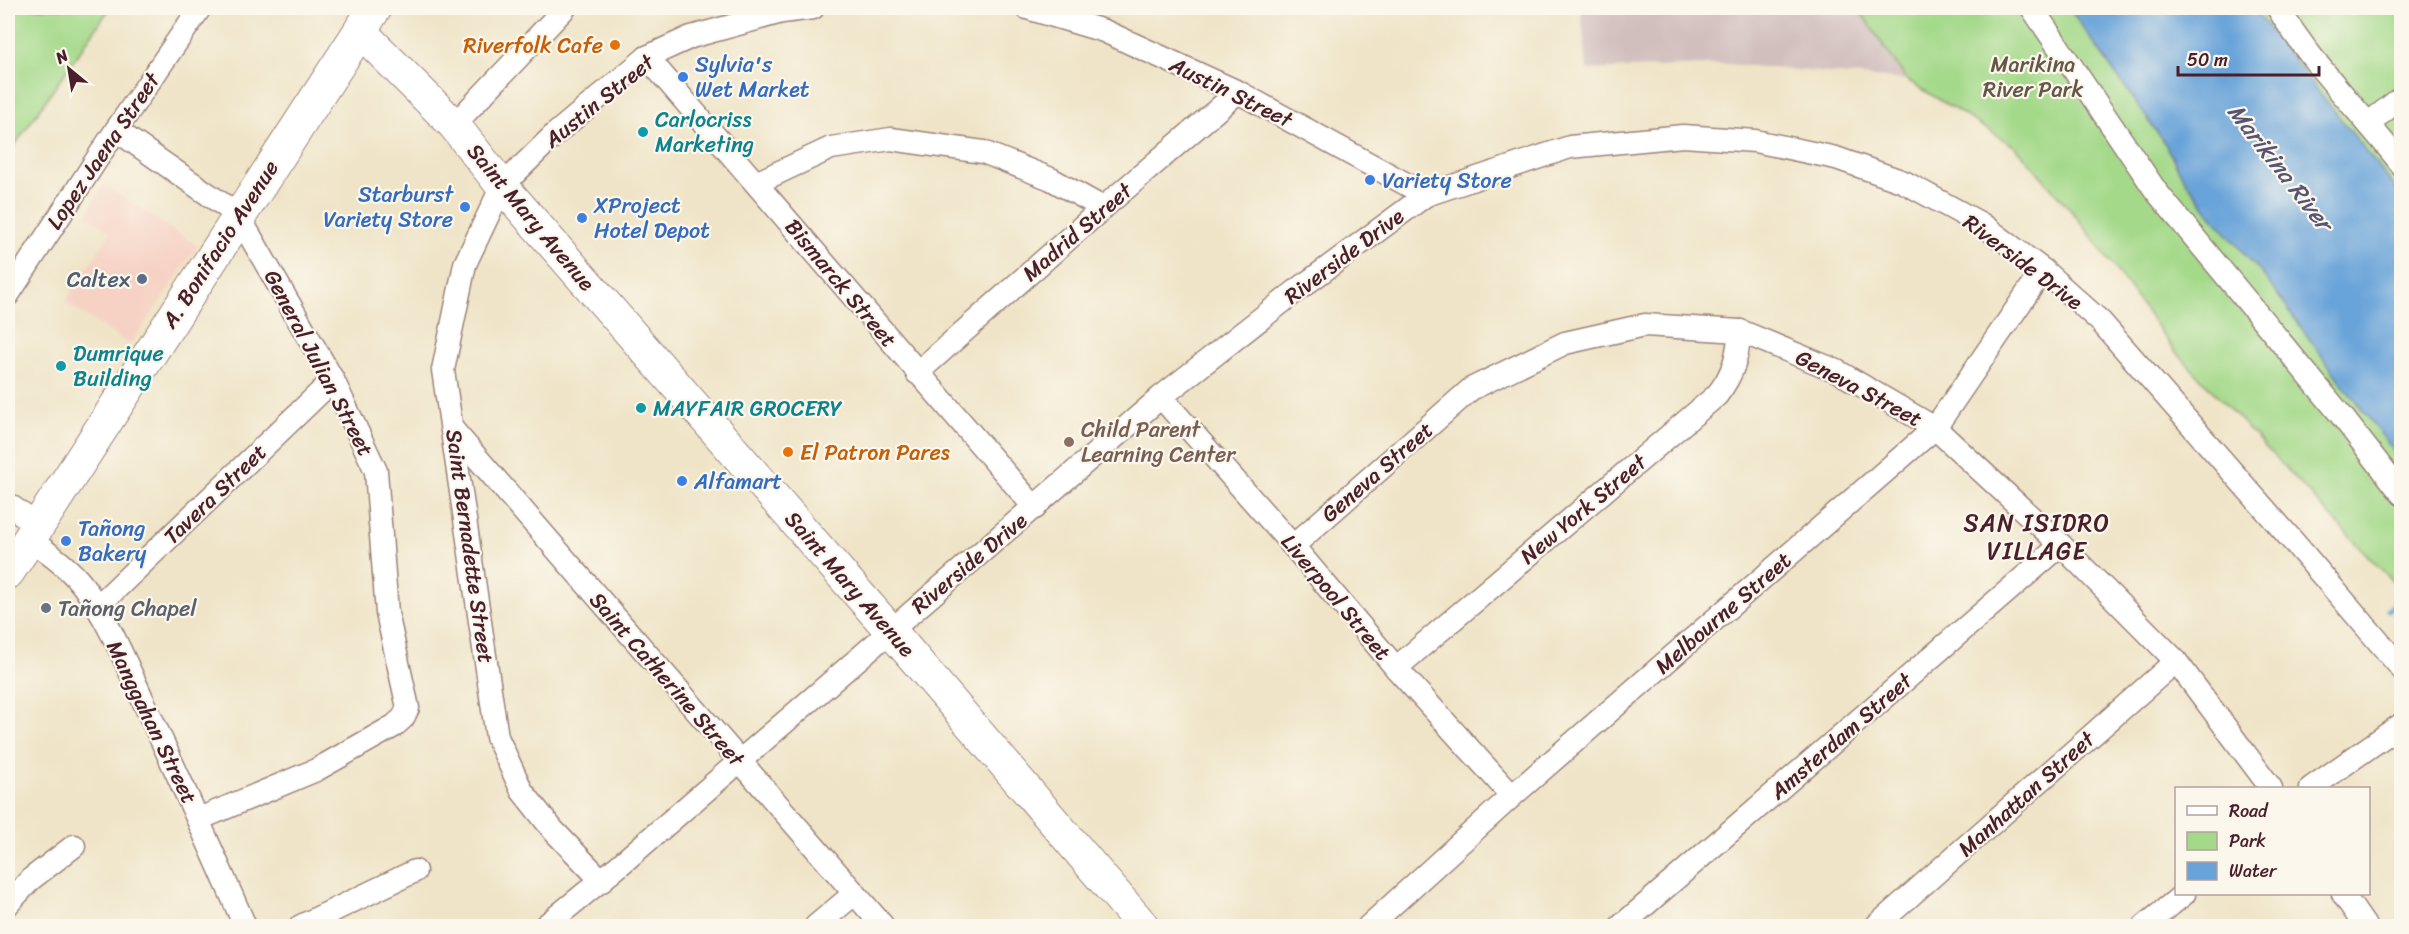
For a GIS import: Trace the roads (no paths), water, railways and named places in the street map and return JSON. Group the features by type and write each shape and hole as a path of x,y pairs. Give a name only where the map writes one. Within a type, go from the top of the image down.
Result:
{"main road":[{"name":"A. Bonifacio Avenue","path":"8,572 367,19"}],"street":[{"name":"Lopez Jaena Street","path":"8,295 116,130 200,8"},
{"path":"454,125 565,8"},
{"name":"Austin Street","path":"502,186 554,135 647,57 691,37 782,12 813,8"},
{"name":"Austin Street","path":"1027,8 1104,31 1238,92 1426,195"},
{"path":"2032,8 2156,191 2341,415 2402,494"},
{"path":"2278,8 2323,69 2402,165"},
{"name":"Saint Mary Avenue","path":"367,19 502,186 890,630 1143,927"},
{"name":"Bismarck Street","path":"647,57 1035,508"},
{"name":"Madrid Street","path":"917,373 1238,92"},
{"path":"2369,123 2402,97"},
{"path":"116,130 238,215"},
{"name":"Riverside Drive","path":"545,927 1035,508 1161,397 1296,291 1426,195 1570,147 1683,136 1755,141 1836,158 1904,182 1983,225 2043,270 2101,322 2402,669"},
{"path":"756,183 831,148 891,139 983,152 1051,179 1103,208"},
{"name":"Saint Bernadette Street","path":"502,186 465,264 443,370 497,737 522,791 553,830 602,880"},
{"name":"General Julian Street","path":"199,819 316,770 394,726 404,718 408,708 387,613 376,471 333,380 238,215"},
{"name":"Melbourne Street","path":"1378,924 1512,796 1935,428 2043,270"},
{"name":"Geneva Street","path":"1293,546 1471,389 1565,343 1645,325 1740,330 1837,371 1935,428 2061,545 2176,661 2270,787"},
{"name":"New York Street","path":"1396,668 1717,395 1729,379 1737,359 1740,330"},
{"name":"Tavera Street","path":"97,607 333,380"},
{"name":"Liverpool Street","path":"1161,397 1293,546 1396,668 1512,796"},
{"name":"Saint Catherine Street","path":"453,430 883,927"},
{"name":"Manggahan Street","path":"8,504 83,586 97,607 130,671 199,819 245,927"},
{"name":"Amsterdam Street","path":"1621,927 2061,545"},
{"name":"Manhattan Street","path":"1876,927 2176,661"},
{"path":"2314,787 2402,724"},
{"path":"8,904 31,879 74,846"},
{"path":"301,927 415,870"},
{"path":"816,927 855,893"},
{"path":"2145,927 2183,895"},
{"path":"2344,895 2365,927"}],"water":[{"name":"Marikina River","path":"2069,8 2253,8 2401,195 2401,460 2263,275 2216,221 2182,175 2164,142"}],"waterway":[{"path":"2388,610 2402,597"}],"place":[{"name":"Riverfolk Cafe","path":"615,45"},
{"name":"Sylvia's Wet Market","path":"683,77"},
{"name":"Carlocriss Marketing","path":"643,132"},
{"name":"Variety Store","path":"1370,180"},
{"name":"Starburst Variety Store","path":"465,207"},
{"name":"XProject Hotel Depot","path":"582,218"},
{"name":"Caltex","path":"142,279"},
{"name":"Dumrique Building","path":"61,366"},
{"name":"MAYFAIR GROCERY","path":"641,408"},
{"name":"Child Parent Learning Center","path":"1069,442"},
{"name":"El Patron Pares","path":"788,452"},
{"name":"Alfamart","path":"682,481"},
{"name":"Tañong Bakery","path":"66,541"},
{"name":"Tañong Chapel","path":"46,608"}],"district":[{"name":"SAN ISIDRO VILLAGE","path":"2037,537"}],"park label":[{"name":"Marikina River Park","path":"2033,76"}]}
